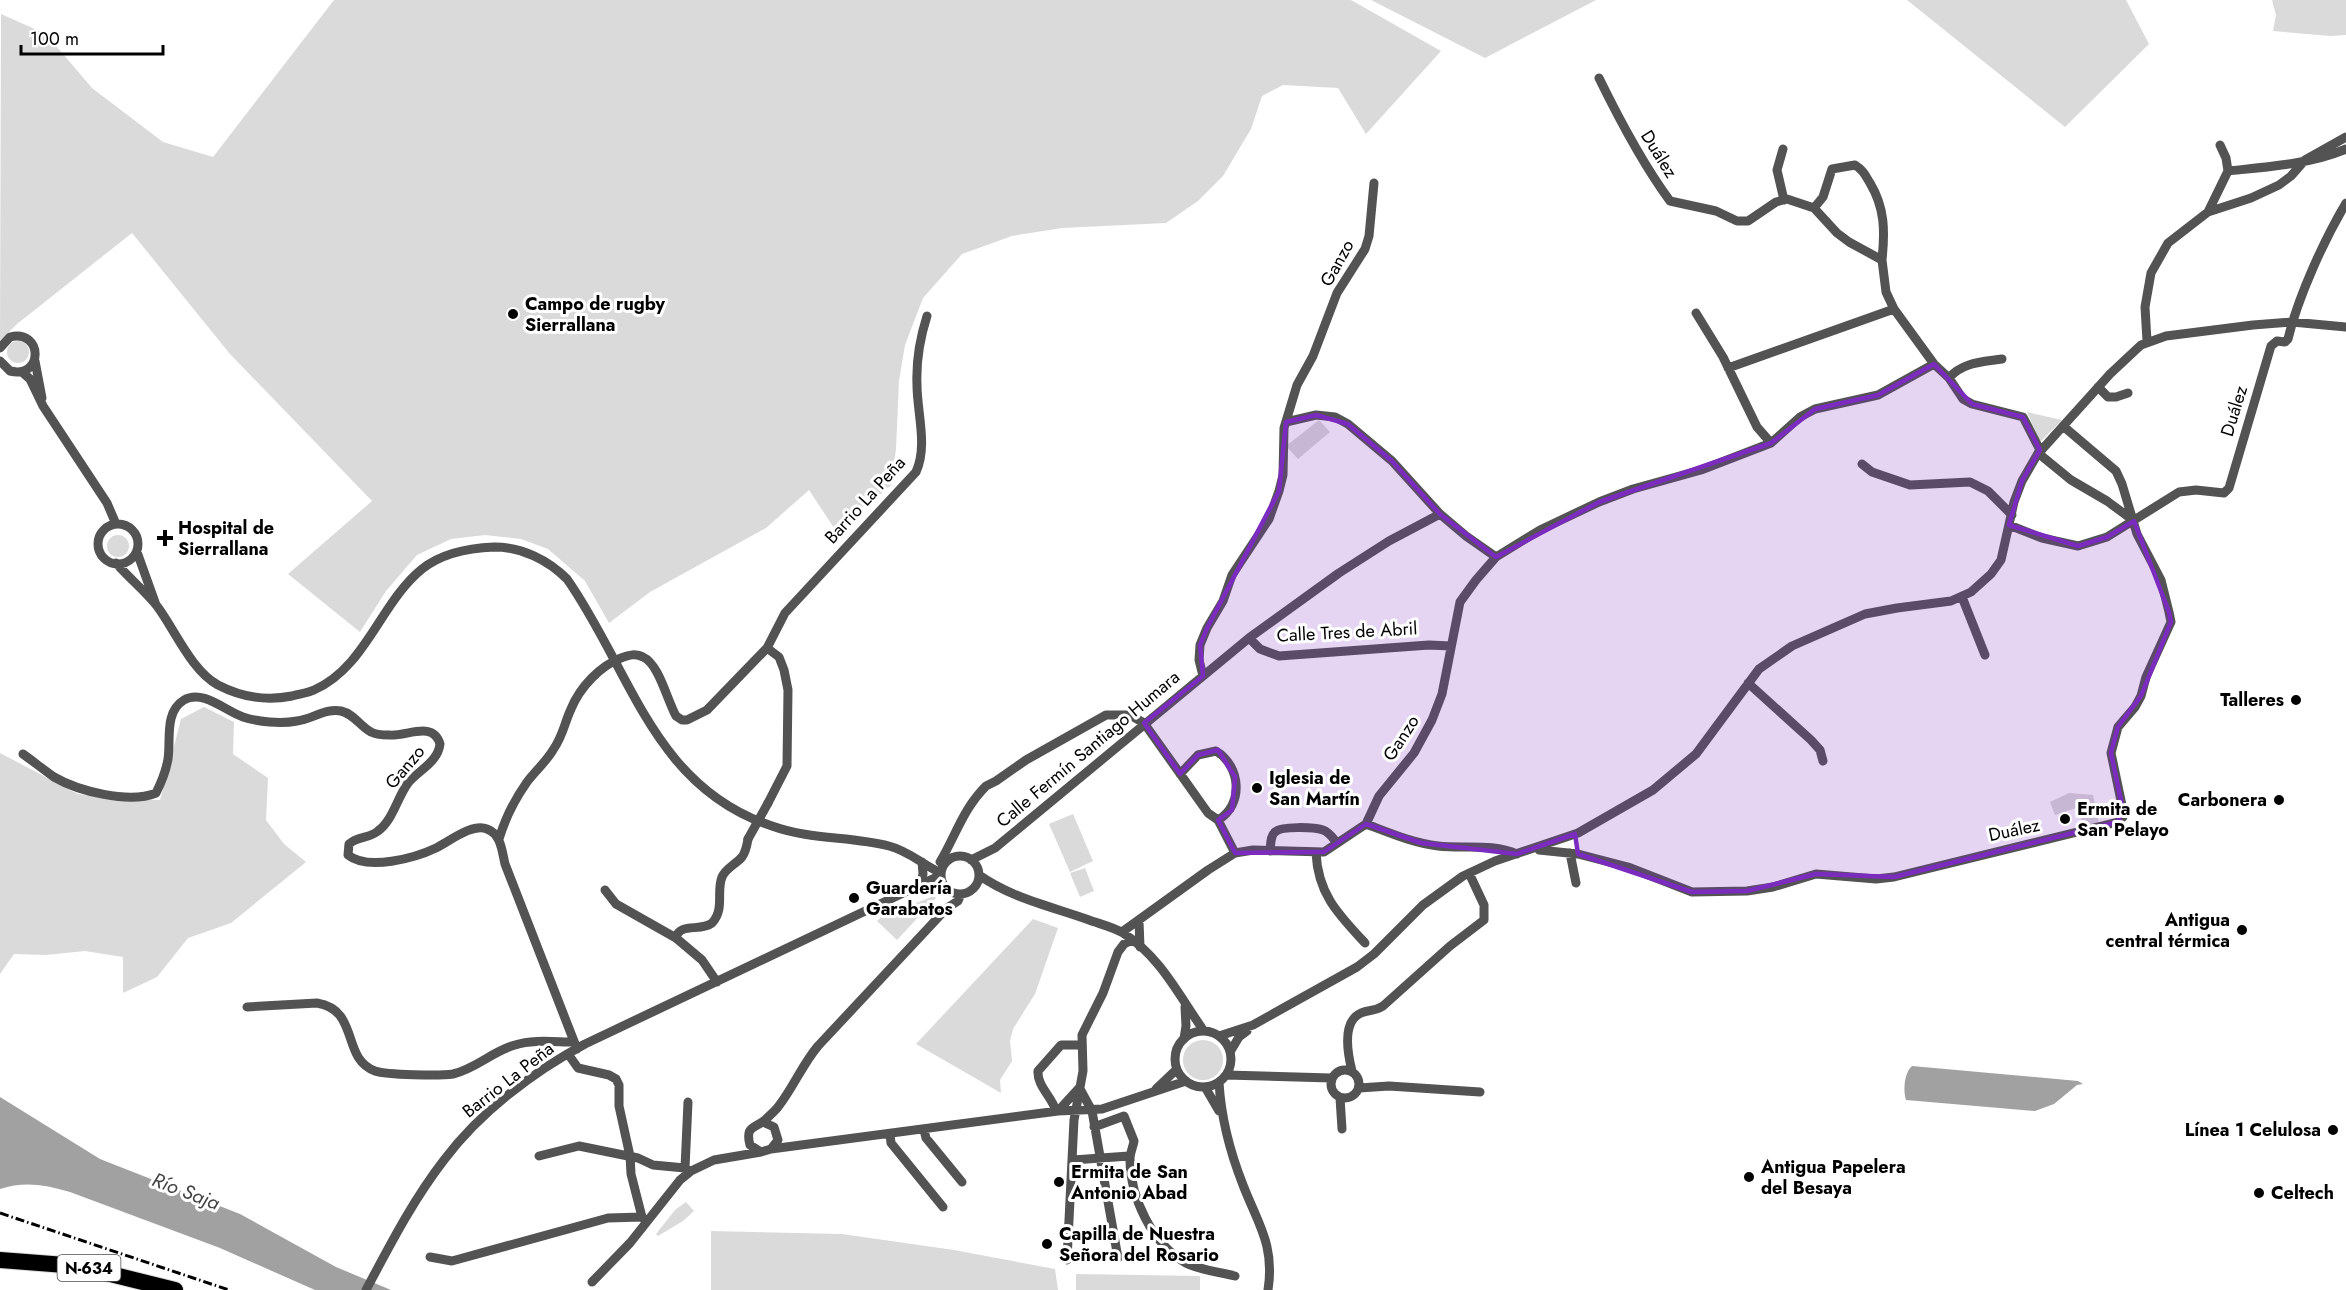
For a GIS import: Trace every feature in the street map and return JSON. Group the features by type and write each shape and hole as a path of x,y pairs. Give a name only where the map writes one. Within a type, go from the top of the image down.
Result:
{"highway":[{"name":"N-634","path":"0,1260 78,1266 175,1290"}],"street":[{"name":"Duález","path":"1599,78 1628,136 1650,174 1670,201 1716,211 1737,221 1748,221 1776,202 1784,200"},
{"path":"2147,341 2145,307 2151,273 2168,243 2208,213 2242,202 2279,185 2291,176 2305,160 2346,137"},
{"path":"2208,213 2228,171 2226,158 2220,145"},
{"path":"1783,149 1776,170 1784,200 1814,208 1849,243 1882,260"},
{"path":"2228,171 2326,158 2346,149"},
{"path":"1814,208 1823,197 1832,169 1855,165 1862,169 1877,194 1882,208 1884,240 1882,260 1886,292 1894,309 1934,364 1949,378 1963,399 1972,404 2023,417 2039,451 2071,480 2108,501 2134,520"},
{"name":"Ganzo","path":"1286,422 1297,386 1313,356 1338,293 1365,249 1369,236 1374,183"},
{"name":"Duález","path":"2009,525 2042,538 2078,546 2107,537 2179,492 2196,490 2224,493 2229,488 2271,346 2277,341 2285,342 2288,339 2292,322 2333,225 2346,203"},
{"path":"1728,368 1894,309"},
{"path":"1696,314 1728,368 1757,427 1771,443 1800,417 1815,409 1878,394 1934,364"},
{"name":"Barrio La Peña","path":"615,661 630,654 649,660 676,716 687,720 707,710 767,648 785,613 916,472 922,449 917,383 922,332 927,316"},
{"path":"1469,873 1484,905 1484,920 1450,946 1383,1006 1375,1011 1354,1017 1350,1025 1348,1051 1340,1070 1331,1078 1300,1079 1254,1074 1222,1079 1205,1087 1195,1086 1186,1081 1177,1069 1176,1050 1184,1039 1192,1034 1204,1031 1219,1036 1253,1025 1357,967 1374,954 1434,896 1469,873 1578,833 1653,790 1696,754 1748,683 1767,663 1792,646 1865,614 1962,597 1984,582 1998,566 2004,553 2014,502 2022,481 2039,451 2128,355 2147,341 2206,331 2292,322 2346,327"},
{"path":"0,333 10,337 21,336 32,343 35,348 43,406"},
{"path":"0,348 10,337"},
{"path":"1949,378 1965,366 2002,359"},
{"path":"0,361 10,371 22,372 28,370 35,361"},
{"path":"22,372 30,379 43,406 107,503 116,524"},
{"path":"2098,387 2108,397 2128,393"},
{"path":"1286,422 1316,415 1335,417 1348,424 1392,461 1440,514 1496,557"},
{"name":"Calle Fermín Santiago Humara","path":"1203,676 1199,660 1200,645 1223,601 1232,576 1269,519 1279,491 1283,475 1282,451 1286,422"},
{"name":"Duález","path":"1574,854 1628,867 1692,892 1712,893 1773,887 1816,874 1876,879 1894,877 2118,822 2123,810 2111,758 2115,737 2118,727 2141,696 2149,668 2171,622 2166,594 2137,534 2116,471 2063,426"},
{"name":"Ganzo","path":"1366,824 1379,796 1414,753 1432,720 1442,694 1460,602 1496,557 1563,519 1633,489 1701,470 1771,443"},
{"path":"1862,464 1872,471 1910,486 1970,482 1988,491 2012,514"},
{"name":"Calle Fermín Santiago Humara","path":"971,860 995,848 1144,723 1250,639 1339,573 1389,541 1440,514"},
{"path":"120,567 136,552 138,543 134,531 127,526 116,524 106,528 99,542 103,556 120,567 156,605 194,662 216,684 247,697 283,698 314,691 339,674 361,649 407,583 423,568 447,555 475,548 503,547 528,553 557,569 576,593 649,726 671,756 691,776 725,802 770,826 820,838 858,840 886,845 913,856 943,862 956,857 971,860 979,872 995,887"},
{"path":"136,552 156,605"},
{"path":"1962,597 1985,655"},
{"name":"Calle Tres de Abril","path":"1250,639 1260,649 1279,656 1428,645 1451,646"},
{"path":"676,938 678,931 708,926 717,916 723,874 744,855 748,839 788,766 788,690 784,670 778,657 767,648"},
{"path":"615,661 598,672 584,688 571,708 563,736 551,754 527,781 510,810 499,839 505,864 573,1048 578,1068 603,1073 616,1079 619,1085 619,1106 630,1156 631,1174 645,1219"},
{"path":"1748,683 1811,740 1820,750 1823,762"},
{"name":"Ganzo","path":"23,754 56,778 88,790 115,796 147,797 156,793 164,775 172,716 181,702 190,697 201,697 243,717 267,721 297,721 328,711 342,711 355,718 372,733 395,736 430,731 435,734 440,744 436,757 407,785 381,830 373,835 356,838 349,844 348,855 356,861 375,863 410,858 434,849 476,827 488,829 499,839"},
{"path":"948,908 943,862 959,820 975,797 986,786 1026,760 1106,714 1130,715 1144,723 1208,813 1218,820 1235,853"},
{"path":"1180,774 1203,753 1216,751 1226,760 1235,777 1235,797 1232,810 1218,820"},
{"path":"1122,932 1235,853 1253,850 1324,852 1366,824 1421,843 1498,848 1517,854"},
{"path":"1270,851 1272,836 1283,828 1321,829 1337,843"},
{"path":"1576,883 1574,854 1578,833"},
{"name":"Calle Fermín Santiago Humara","path":"979,872 995,848"},
{"path":"1531,850 1574,854"},
{"path":"1316,853 1319,878 1329,901 1365,943"},
{"path":"913,856 961,894 967,893 976,886 979,872"},
{"path":"920,885 923,874 922,862"},
{"name":"Barrio La Peña","path":"366,1290 394,1237 432,1177 461,1139 538,1073 573,1048 920,885 944,881"},
{"name":"Barrio La Peña","path":"904,894 944,881"},
{"path":"976,886 995,887 1122,932 1155,959 1170,977 1204,1031"},
{"path":"605,890 616,904 676,938 702,960 717,982"},
{"path":"731,1156 742,1147 755,1124 763,1122 778,1106 818,1046 958,900 961,894"},
{"path":"1136,944 1139,921"},
{"path":"1072,1111 1083,1071 1082,1035 1103,993 1118,952 1124,944 1136,944"},
{"path":"247,1008 317,1003 327,1005 342,1016 357,1055 364,1064 375,1071 390,1073 453,1074 514,1045 526,1042 573,1048"},
{"path":"1184,1039 1185,1004"},
{"path":"1221,1113 1222,1079 1230,1068 1231,1055 1239,1037 1253,1025"},
{"path":"1219,1036 1231,1055 1254,1074"},
{"path":"1057,1111 1053,1101 1039,1082 1038,1071 1061,1045 1082,1045"},
{"path":"1348,1051 1359,1088"},
{"path":"1155,1091 1177,1069"},
{"path":"1340,1070 1389,1086"},
{"path":"1331,1078 1332,1090"},
{"path":"1300,1079 1325,1086 1340,1098 1342,1126 1351,1097 1359,1088 1389,1086 1480,1092"},
{"path":"539,1156 579,1146 630,1156 653,1165 688,1169 731,1156 771,1149 1057,1111 1092,1111 1186,1081"},
{"path":"1205,1087 1221,1113 1236,1166 1269,1252 1271,1266 1268,1290"},
{"path":"1057,1111 1080,1088"},
{"path":"1080,1088 1092,1111 1118,1258"},
{"path":"1340,1098 1351,1097"},
{"path":"1067,1260 1073,1160 1072,1111 1068,1098"},
{"path":"592,1282 630,1243 645,1219 688,1169 688,1102"},
{"path":"771,1149 778,1140 776,1130 778,1106"},
{"path":"1094,1127 1124,1116 1134,1141 1129,1156 1137,1198 1149,1225 1162,1245 1186,1263 1236,1276"},
{"path":"763,1122 776,1130 784,1142 795,1147"},
{"path":"924,1130 926,1138 962,1182"},
{"path":"890,1134 891,1143 943,1207"},
{"path":"748,1137 750,1145 761,1152"},
{"path":"1073,1160 1129,1156"},
{"path":"430,1257 452,1261 608,1218 645,1219"}],"highlighted area":[{"path":"1934,364 1972,404 2023,417 2040,450 2022,481 2009,525 2078,546 2107,537 2134,521 2171,622 2141,696 2118,727 2111,753 2123,810 2118,822 1894,877 1816,874 1747,891 1692,892 1578,854 1575,834 1517,854 1421,843 1366,824 1324,852 1235,853 1218,820 1232,810 1235,777 1218,750 1198,755 1180,774 1144,723 1203,676 1200,645 1279,491 1286,422 1316,415 1348,424 1392,461 1440,514 1496,557 1599,502 1771,443 1815,409 1878,395"}],"shaded area":[{"path":"334,0 1351,0 1441,51 1366,134 1338,88 1283,85 1262,96 1251,129 1223,176 1198,201 1166,223 1062,228 1012,236 962,254 923,298 905,345 899,381 896,449 891,485 834,528 809,490 766,528 650,592 609,623 585,581 548,549 521,539 485,535 451,539 417,555 386,591 360,632 288,574 372,501 230,354 132,233 17,324 0,341 1,14 46,34 92,88 163,142 213,157"},
{"path":"1371,0 1596,0 1485,58"},
{"path":"1907,0 2126,0 2149,44 2065,127"},
{"path":"2272,0 2346,0 2346,35 2330,36 2273,31 2276,15"},
{"path":"18,341 26,344 29,352 26,360 18,363 10,360 7,352 10,344"},
{"path":"2027,412 2062,420 2040,442"},
{"path":"1319,420 1330,432 1298,459 1286,446"},
{"path":"118,535 126,538 129,546 126,554 118,557 110,554 107,546 110,538"},
{"path":"204,707 234,722 233,754 268,778 266,820 284,844 306,862 231,923 188,938 157,977 123,993 123,957 85,951 46,955 14,954 0,974 0,753 78,794 160,800 181,719"},
{"path":"2069,793 2093,795 2099,823 2078,829 2076,823 2082,821 2076,808 2055,815 2050,802"},
{"path":"1073,814 1093,861 1070,872 1049,824"},
{"path":"1085,868 1094,891 1080,897 1070,873"},
{"path":"934,896 936,898 897,940 877,921 882,916"},
{"path":"1033,919 1058,928 1035,994 1013,1029 1010,1041 1012,1061 1000,1080 1001,1093 916,1044"},
{"path":"1203,1040 1217,1046 1223,1060 1217,1074 1203,1080 1189,1074 1183,1060 1189,1046"},
{"path":"1912,1066 2078,1081 2083,1084 2077,1085 2054,1104 2035,1111 1906,1100 1905,1082"},
{"path":"0,1097 100,1159 240,1214 336,1267 391,1290 315,1290 220,1248 70,1192 35,1185 18,1185 0,1189"},
{"path":"686,1202 694,1211 683,1221 658,1236 656,1234 675,1210"},
{"path":"711,1231 842,1234 954,1250 1055,1269 1058,1290 711,1290"},
{"path":"1076,1274 1200,1276 1200,1290 1076,1290"}],"railway":[{"path":"0,1213 229,1290"}],"place":[{"name":"Campo de rugby Sierrallana","path":"513,314"},
{"name":"Hospital de Sierrallana","path":"165,538"},
{"name":"Talleres","path":"2296,700"},
{"name":"Iglesia de San Martín","path":"1257,788"},
{"name":"Carbonera","path":"2279,800"},
{"name":"Ermita de San Pelayo","path":"2065,819"},
{"name":"Guardería Garabatos","path":"854,898"},
{"name":"Antigua central térmica","path":"2242,930"},
{"name":"Línea 1 Celulosa","path":"2333,1130"},
{"name":"Antigua Papelera del Besaya","path":"1749,1177"},
{"name":"Ermita de San Antonio Abad","path":"1059,1182"},
{"name":"Celtech","path":"2259,1193"},
{"name":"Capilla de Nuestra Señora del Rosario","path":"1047,1244"}],"water label":[{"name":"Río Saja","path":"186,1191"}]}
